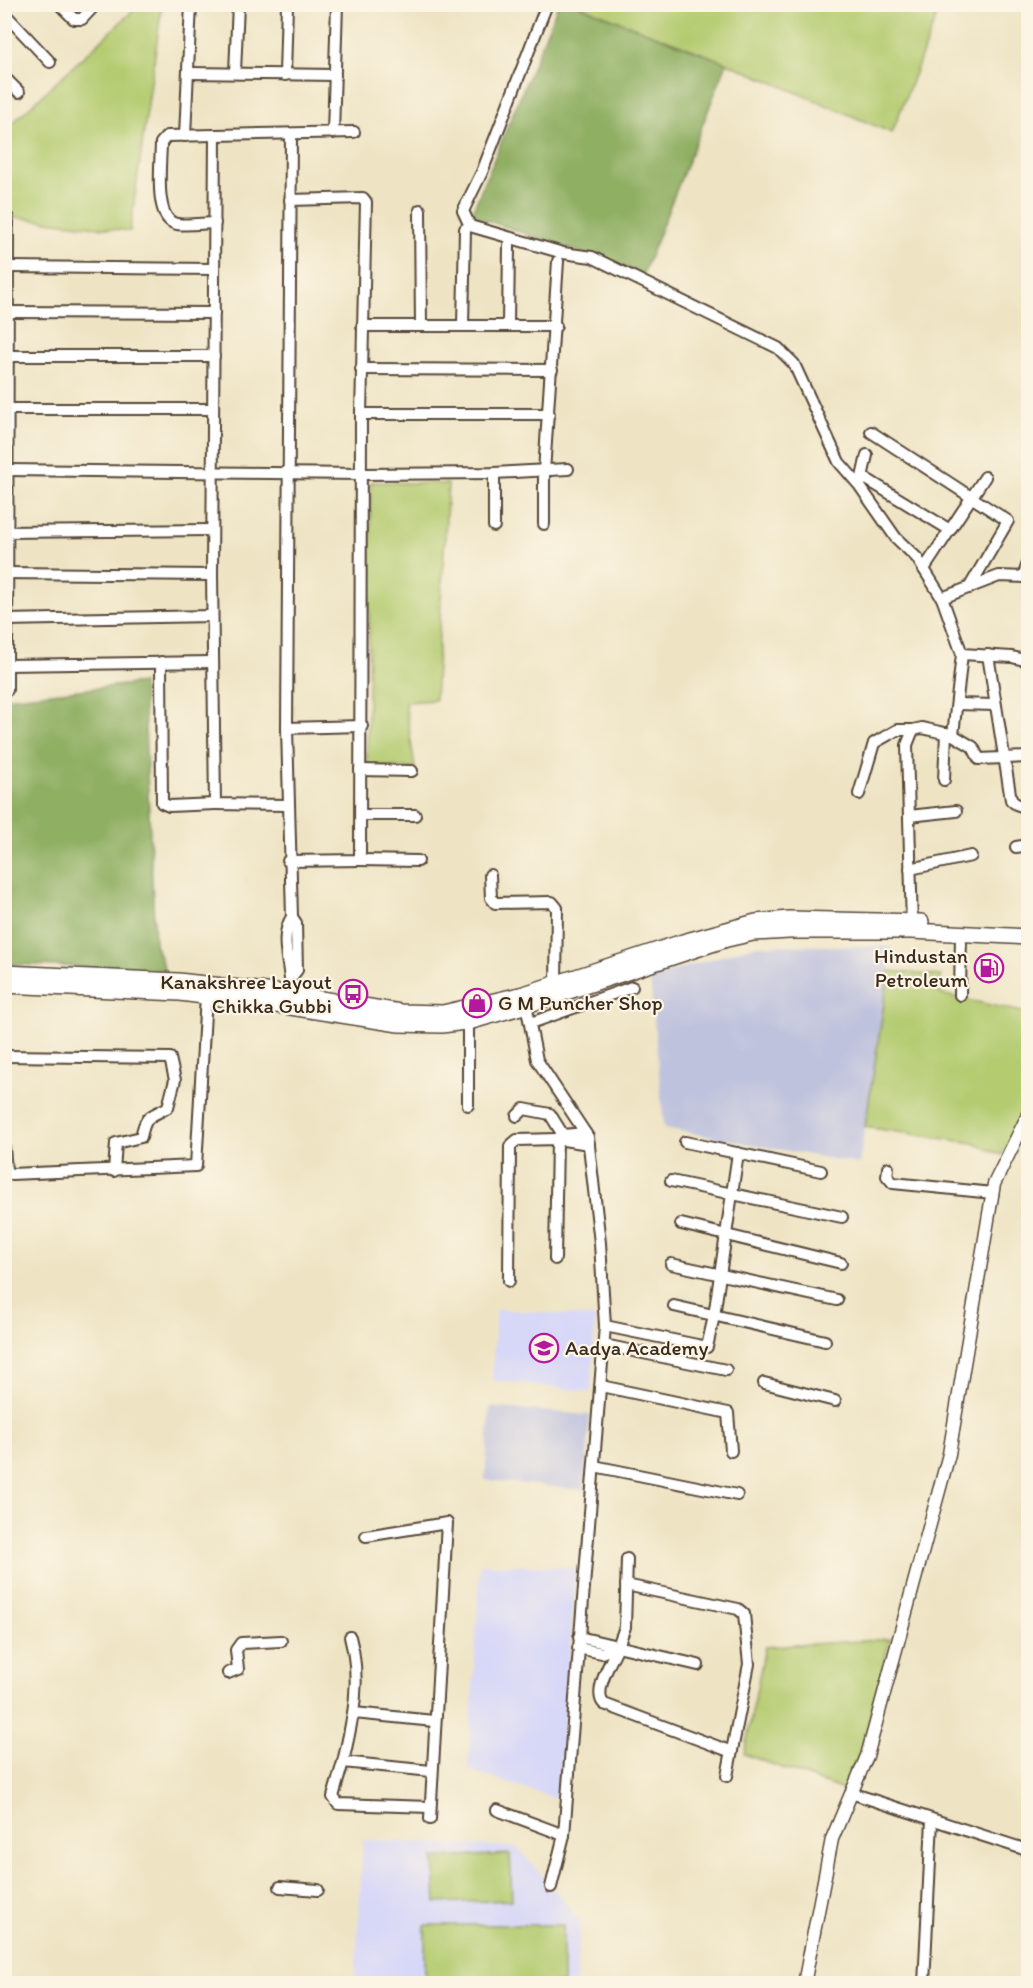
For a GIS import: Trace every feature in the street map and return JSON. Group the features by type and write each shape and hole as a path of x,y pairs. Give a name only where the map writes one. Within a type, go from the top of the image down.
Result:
{"main road":[{"path":"4,973 178,981 288,993 400,1012 443,1013 525,1000 556,984 713,932 756,922 789,919 986,931 1029,930"},
{"path":"4,985 206,996 288,993 399,1024 442,1025 468,1021 525,1000 753,933 911,926 961,934 986,931 1029,938"}],"street":[{"path":"59,4 74,19 82,19 96,4"},
{"path":"185,136 191,4"},
{"path":"235,72 238,4"},
{"path":"285,75 287,4"},
{"path":"333,133 337,4"},
{"path":"547,4 486,162 463,211 466,222 470,226 563,253 592,257 778,348 794,364 839,462 861,481 950,530"},
{"path":"4,13 50,62"},
{"path":"188,73 335,75"},
{"path":"4,77 19,92"},
{"path":"214,223 175,224 167,218 161,206 161,143 167,136 354,132"},
{"path":"288,993 286,924 292,917 287,805 291,134"},
{"path":"214,136 212,662 215,804"},
{"path":"290,200 363,198 366,202 361,369 360,860"},
{"path":"420,210 421,326"},
{"path":"7,690 5,573 8,218"},
{"path":"463,326 465,229"},
{"path":"508,326 509,245"},
{"path":"544,524 544,471 556,326 558,261"},
{"path":"8,267 214,269"},
{"path":"8,312 214,313"},
{"path":"362,326 556,326"},
{"path":"8,356 213,356"},
{"path":"361,369 552,369"},
{"path":"8,409 213,410"},
{"path":"361,414 549,414"},
{"path":"871,432 1008,521 969,588"},
{"path":"867,455 861,481 896,538 917,558 942,598 962,654 957,704 950,734 944,780"},
{"path":"7,470 290,471 361,474 494,473 568,469"},
{"path":"494,473 494,526"},
{"path":"924,569 985,477"},
{"path":"6,532 212,530"},
{"path":"942,598 999,576 1026,577 1029,563"},
{"path":"5,573 212,575"},
{"path":"5,620 212,616"},
{"path":"962,654 1029,661"},
{"path":"988,655 1011,800 1029,808"},
{"path":"161,662 162,804 169,806 287,805"},
{"path":"6,664 212,662"},
{"path":"957,704 995,705"},
{"path":"287,728 362,726"},
{"path":"859,794 874,744 897,730 922,728 950,734 973,747 980,759 1029,757"},
{"path":"911,926 907,745 913,730"},
{"path":"360,770 412,771"},
{"path":"909,816 956,811"},
{"path":"361,815 415,815"},
{"path":"1016,848 1029,845"},
{"path":"910,868 971,856"},
{"path":"288,861 418,861"},
{"path":"490,875 490,898 495,903 543,901 552,902 557,908 556,984"},
{"path":"960,995 961,934"},
{"path":"531,1023 632,987"},
{"path":"4,1147 6,1171 11,1174 196,1166 206,996"},
{"path":"525,1000 537,1060 587,1138 600,1242 605,1326 564,1835 551,1887"},
{"path":"468,1021 468,1105"},
{"path":"4,1056 170,1058 175,1080 168,1107 151,1114 145,1120 141,1137 116,1143 114,1171"},
{"path":"518,1116 524,1109 550,1114 560,1137 555,1259"},
{"path":"804,1983 832,1839 867,1755 949,1454 994,1184 1029,1115"},
{"path":"509,1281 510,1146 514,1141 521,1139 587,1138"},
{"path":"685,1142 820,1170"},
{"path":"605,1326 707,1347 714,1316 738,1153"},
{"path":"888,1168 887,1176 893,1183 993,1193"},
{"path":"671,1181 842,1217"},
{"path":"681,1224 841,1263"},
{"path":"671,1264 837,1300"},
{"path":"674,1306 825,1341"},
{"path":"604,1345 726,1370"},
{"path":"764,1383 835,1401"},
{"path":"601,1386 728,1413 731,1451"},
{"path":"594,1466 737,1495"},
{"path":"366,1536 447,1523 430,1819"},
{"path":"627,1559 625,1627 600,1690 600,1698 604,1704 732,1752"},
{"path":"626,1586 738,1609 744,1614 749,1664 727,1776"},
{"path":"350,1637 357,1662 354,1713 333,1797 338,1804 430,1807"},
{"path":"228,1673 238,1669 236,1650 241,1643 281,1641"},
{"path":"579,1642 602,1653 618,1646 698,1665"},
{"path":"354,1713 434,1721"},
{"path":"343,1762 431,1771"},
{"path":"851,1793 1024,1849"},
{"path":"497,1810 564,1835"},
{"path":"924,1983 932,1820"},
{"path":"280,1887 318,1890"}],"shaded area":[{"path":"757,945 892,947 859,1164 664,1128 650,978"},
{"name":"Aadya Academy","path":"496,1309 595,1317 591,1392 492,1380"},
{"path":"490,1407 590,1415 584,1490 485,1480"},
{"path":"480,1564 576,1568 558,1799 468,1770"},
{"path":"363,1840 517,1847 580,1920 576,1983 355,1984"}],"green space":[{"path":"139,5 162,5 130,231 5,216 5,130"},
{"path":"558,5 577,5 727,63 643,274 471,215"},
{"path":"577,5 941,5 892,133 727,63"},
{"path":"371,482 448,484 435,700 405,702 415,768 367,766"},
{"path":"143,683 155,944 165,970 5,964 5,698"},
{"path":"889,971 941,976 940,994 1028,1013 1028,1102 1002,1155 973,1143 865,1127"},
{"path":"890,1639 860,1754 846,1791 744,1754 765,1647"},
{"path":"510,1854 512,1900 436,1903 434,1858"},
{"path":"425,1925 563,1925 563,1983 425,1983"}],"place":[{"name":"Hindustan Petroleum","path":"989,968"},
{"name":"Kanakshree Layout Chikka Gubbi","path":"353,994"},
{"name":"G M Puncher Shop","path":"477,1003"},
{"name":"Aadya Academy","path":"544,1348"}]}
